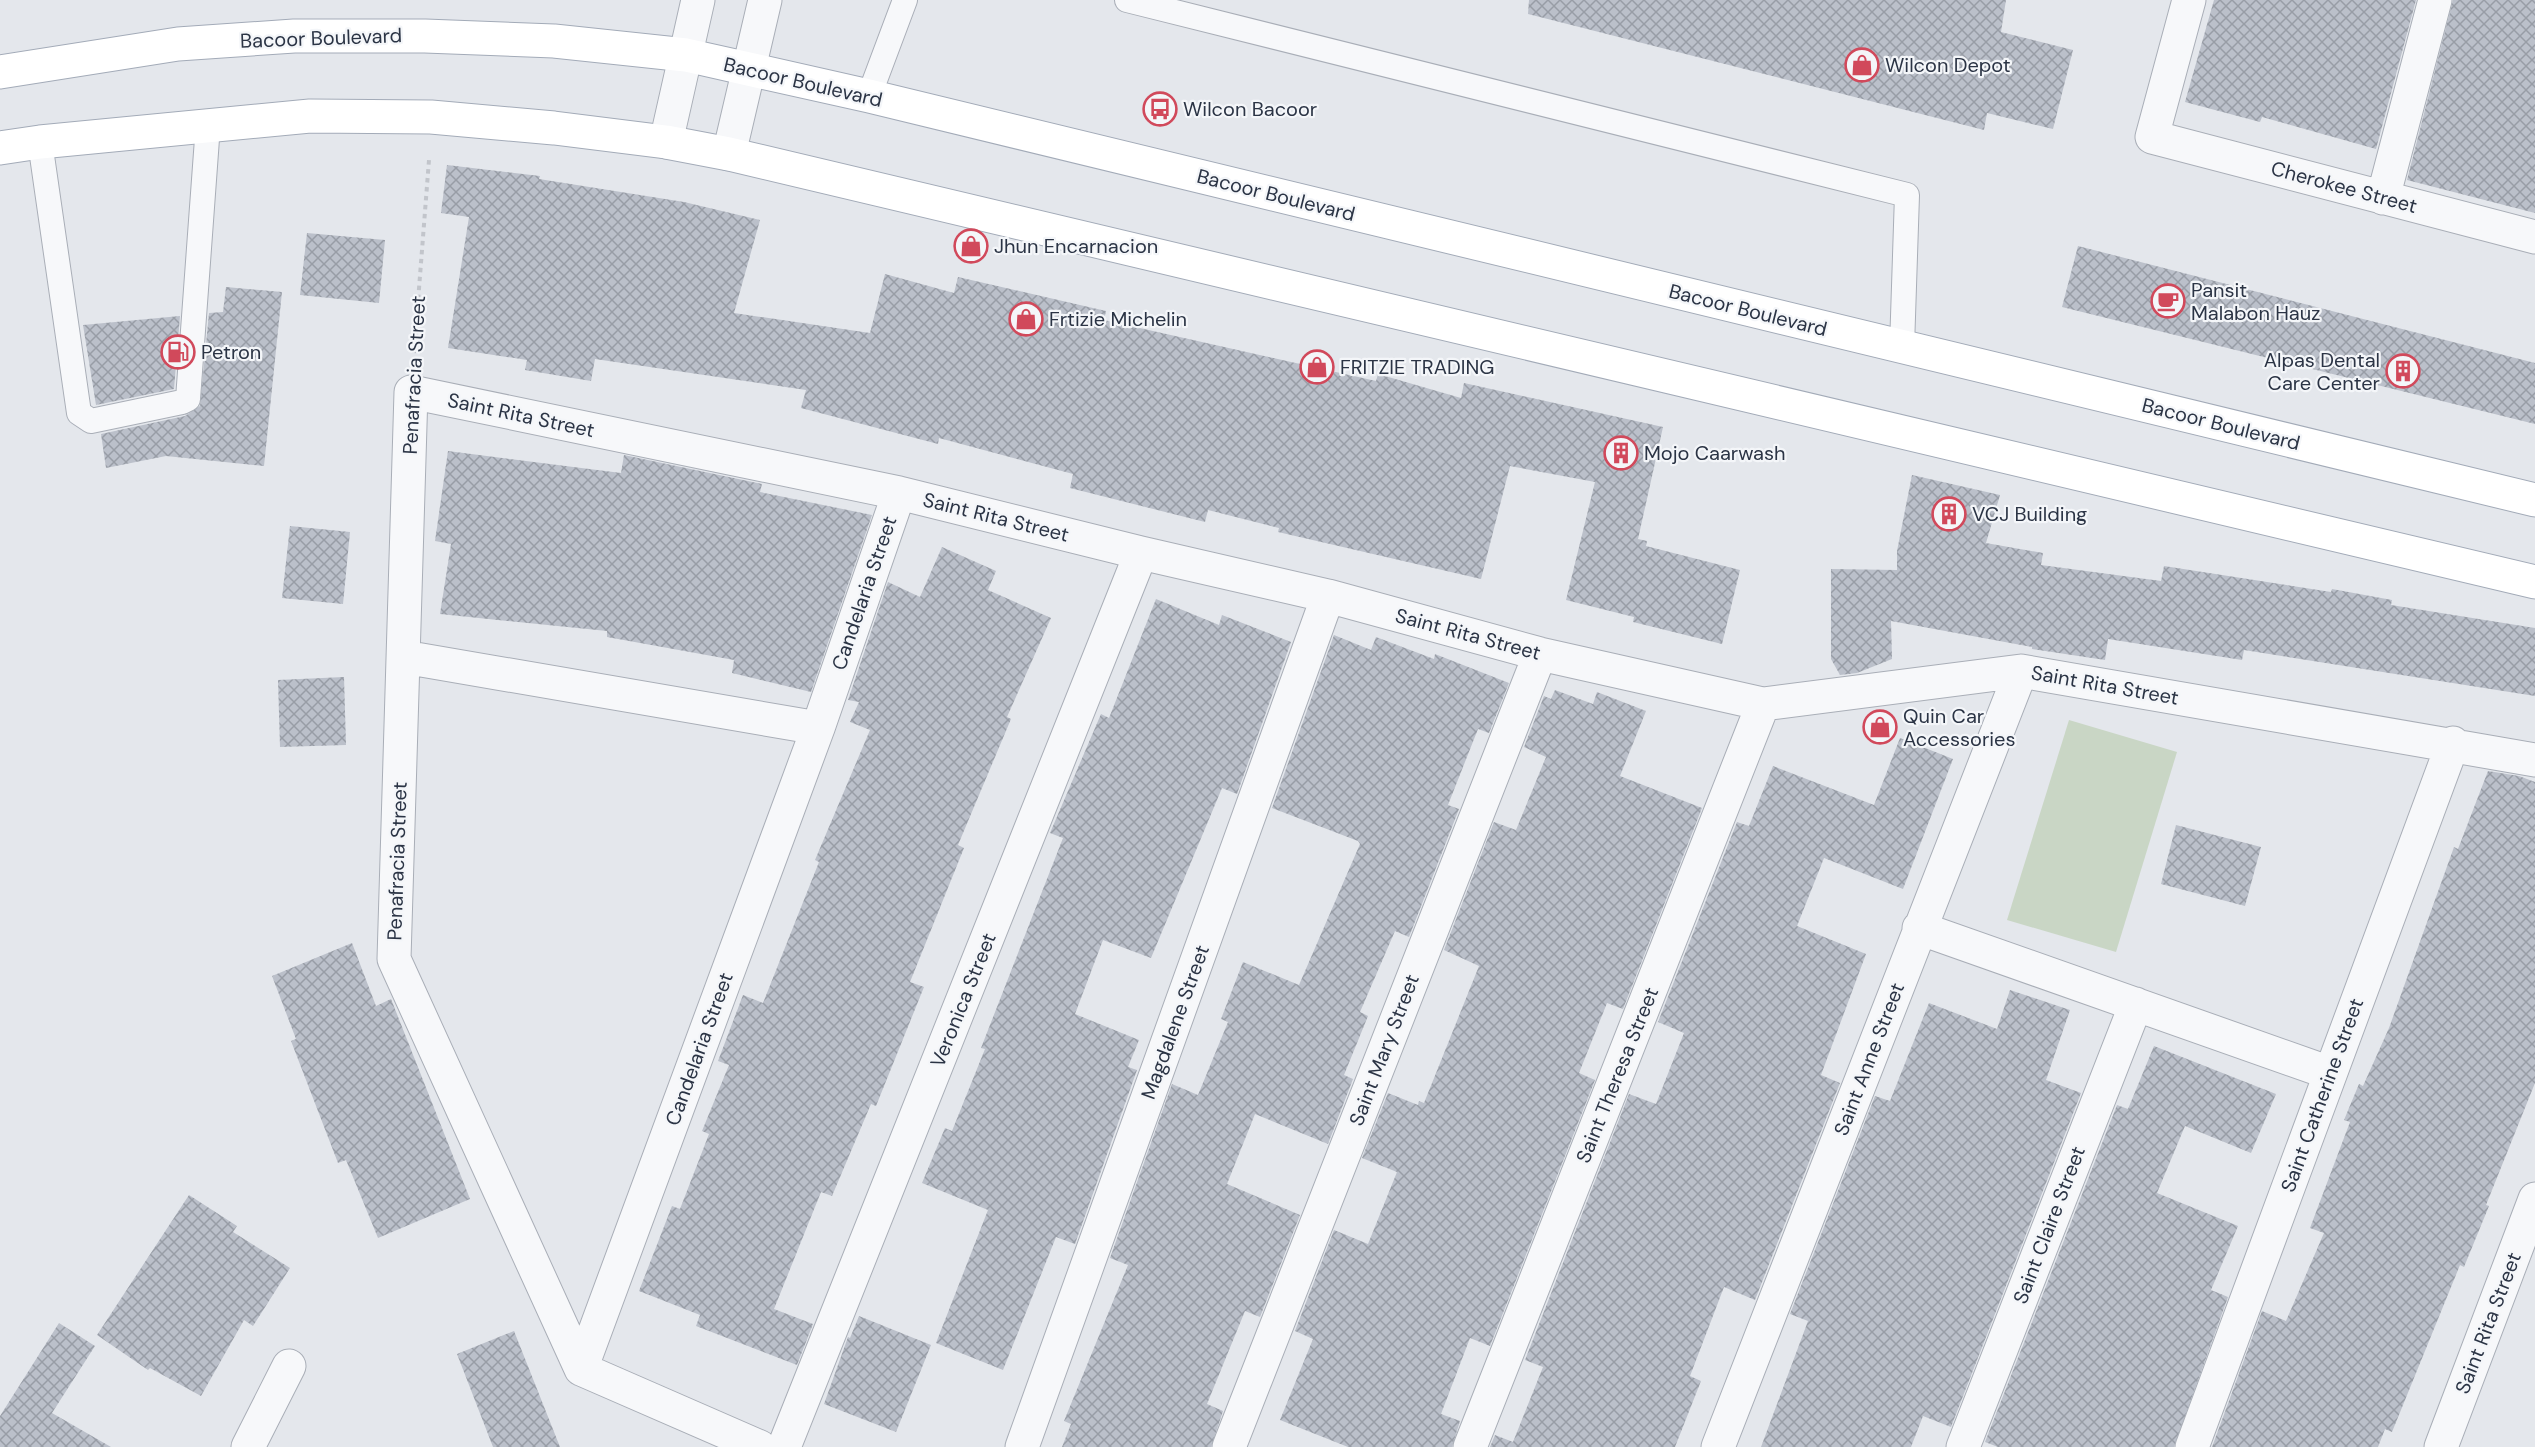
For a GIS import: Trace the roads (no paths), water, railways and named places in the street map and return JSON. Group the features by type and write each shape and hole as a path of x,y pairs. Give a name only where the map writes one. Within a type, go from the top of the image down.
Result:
{"main road":[{"name":"Bacoor Boulevard","path":"0,72 178,44 294,36 425,36 543,40 686,56 868,96 2535,500"},
{"path":"0,148 40,142 310,116 431,117 554,128 666,142 729,154 2535,582"}],"street":[{"path":"666,142 698,0"},
{"path":"729,154 765,0"},
{"name":"Cherokee Street","path":"2189,0 2152,137 2535,237"},
{"path":"2383,198 2435,0"},
{"name":"Saint Rita Street","path":"411,392 899,493 1141,554 1328,596 1540,654 1763,704 2021,671 2452,743 2535,760"},
{"name":"Penafracia Street","path":"411,392 394,959 581,1369"},
{"name":"Candelaria Street","path":"581,1369 818,728 899,493"},
{"name":"Veronica Street","path":"784,1447 1141,554"},
{"name":"Magdalene Street","path":"1022,1447 1328,596"},
{"name":"Saint Mary Street","path":"1229,1447 1540,654"},
{"path":"404,657 818,728"},
{"name":"Saint Anne Street","path":"1718,1447 2021,671"},
{"name":"Saint Theresa Street","path":"1470,1447 1763,704"},
{"name":"Saint Catherine Street","path":"2192,1447 2452,743"},
{"path":"1920,928 2330,1072"},
{"name":"Saint Claire Street","path":"1963,1447 2136,1004"},
{"name":"Saint Rita Street","path":"2440,1447 2535,1199"},
{"path":"248,1447 289,1366"},
{"path":"581,1369 760,1447"}],"lane":[{"path":"868,96 905,0"},
{"path":"1127,0 1907,195 1902,347"},
{"path":"40,142 79,413 91,421 183,402 188,399 208,125"}],"place":[{"name":"Wilcon Depot","path":"1862,65"},
{"name":"Wilcon Bacoor","path":"1160,109"},
{"name":"Jhun Encarnacion","path":"971,246"},
{"name":"Pansit Malabon Hauz","path":"2168,301"},
{"name":"Frtizie Michelin","path":"1026,319"},
{"name":"Petron","path":"178,352"},
{"name":"FRITZIE TRADING","path":"1317,367"},
{"name":"Alpas Dental Care Center","path":"2403,371"},
{"name":"Mojo Caarwash","path":"1621,453"},
{"name":"VCJ Building","path":"1949,514"},
{"name":"Quin Car Accessories","path":"1880,727"}]}
